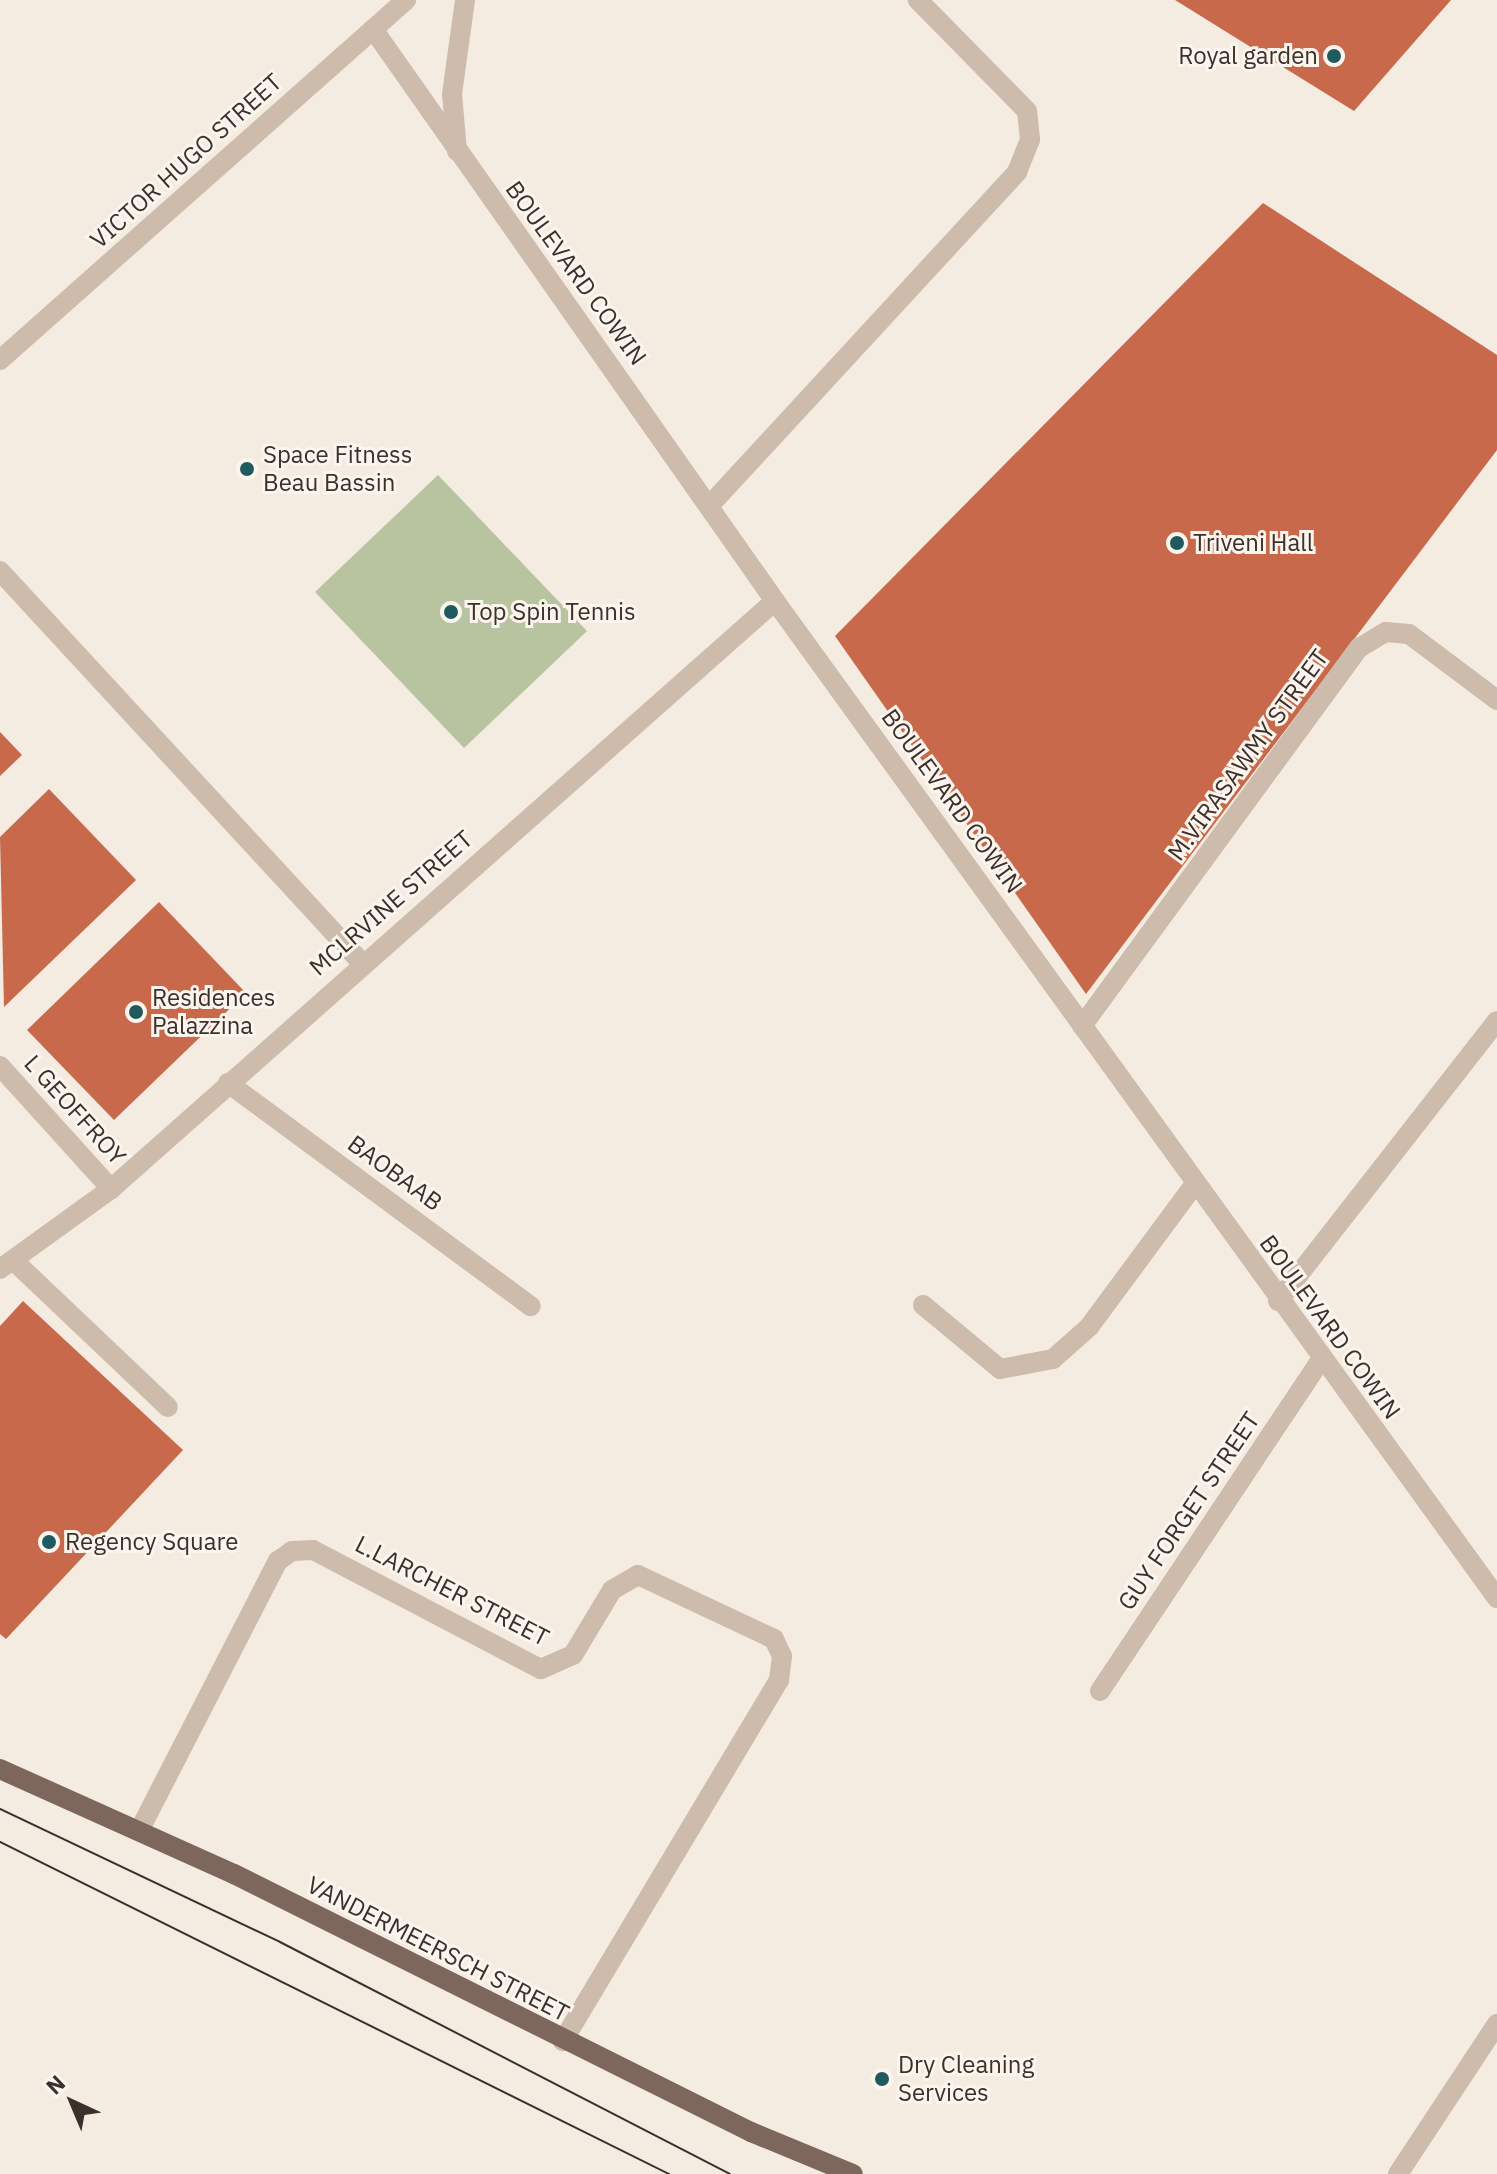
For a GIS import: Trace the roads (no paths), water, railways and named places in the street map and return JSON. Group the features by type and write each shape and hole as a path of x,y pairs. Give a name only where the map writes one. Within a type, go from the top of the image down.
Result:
{"main road":[{"name":"VANDERMEERSCH STREET","path":"0,1769 139,1831 563,2041 853,2174"}],"street":[{"name":"VICTOR HUGO STREET","path":"0,360 406,0"},
{"path":"457,152 452,94 465,0"},
{"path":"710,505 1017,172 1030,139 1027,111 918,0"},
{"name":"BOULEVARD COWIN","path":"373,29 775,601 1278,1301 1497,1598"},
{"path":"0,571 361,962"},
{"name":"MCLRVINE STREET","path":"7,1265 111,1189 361,962 775,601"},
{"name":"M.VIRASAWMY STREET","path":"1082,1026 1359,648 1386,632 1409,634 1497,700"},
{"path":"1278,1301 1497,1021"},
{"name":"L GEOFFROY","path":"0,1066 111,1189"},
{"name":"BAOBAAB","path":"228,1083 531,1306"},
{"path":"923,1305 1000,1369 1053,1359 1089,1327 1195,1184"},
{"path":"7,1265 168,1407"},
{"name":"GUY FORGET STREET","path":"1100,1691 1321,1359"},
{"name":"L.LARCHER STREET","path":"139,1831 278,1561 292,1551 313,1550 541,1669 573,1655 612,1590 638,1575 774,1639 782,1656 779,1680 563,2041"},
{"path":"1398,2174 1497,2024"}],"tram line":[{"path":"0,1809 280,1942 730,2174"},
{"path":"0,1842 669,2174"}],"place":[{"name":"Royal garden","path":"1334,56"},
{"name":"Space Fitness Beau Bassin","path":"247,469"},
{"name":"Triveni Hall","path":"1177,543"},
{"name":"Top Spin Tennis","path":"451,612"},
{"name":"Residences Palazzina","path":"136,1012"},
{"name":"Regency Square","path":"49,1542"},
{"name":"Dry Cleaning Services","path":"882,2079"}]}
